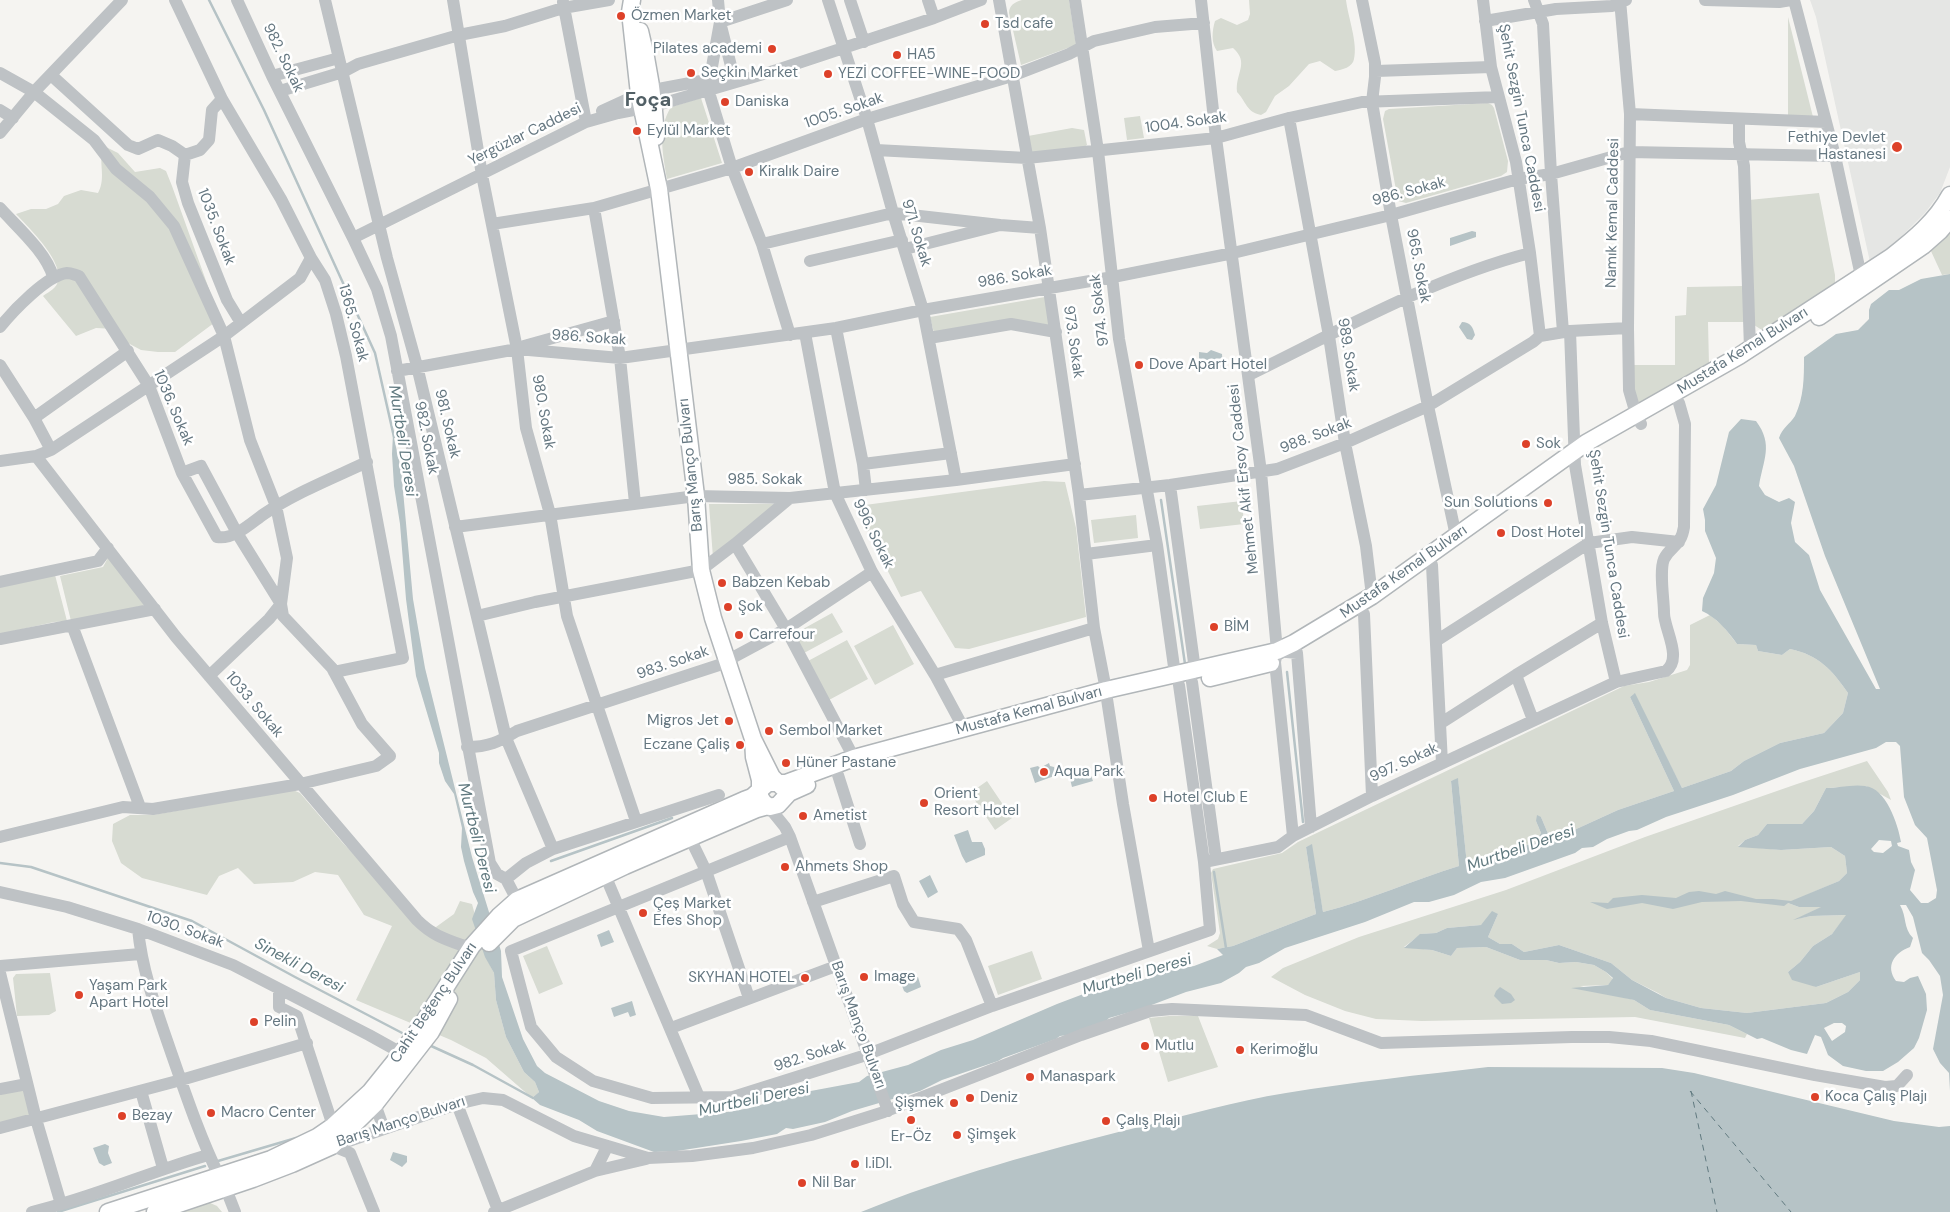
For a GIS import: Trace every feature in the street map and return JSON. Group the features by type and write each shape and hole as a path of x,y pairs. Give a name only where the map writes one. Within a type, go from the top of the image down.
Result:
{"main road":[{"name":"Barış Manço Bulvarı","path":"633,0 649,63 647,100 696,496 702,570 713,618 753,739 772,777 778,783"},
{"name":"Mustafa Kemal Bulvarı","path":"1639,419 1679,403 1728,376 1863,281 1915,239 1932,222 1950,195"},
{"name":"Mustafa Kemal Bulvarı","path":"1276,656 1372,596 1456,536 1575,458 1750,349 1923,246 1950,219"},
{"name":"Mustafa Kemal Bulvarı","path":"778,783 786,783 854,758 964,729 1276,656 1297,654 1364,614 1575,458"},
{"name":"Mustafa Kemal Bulvarı","path":"775,803 798,789 854,768 1107,695"},
{"name":"Barış Manço Bulvarı","path":"753,739 754,757 761,789"},
{"path":"768,783 778,783 784,791 775,803 761,799 761,789 768,783"},
{"name":"Cahit Beğenç Bulvarı","path":"155,1212 317,1137 333,1126 370,1092 426,1029 459,983 473,950 499,924 517,900 752,797 761,789"},
{"name":"Cahit Beğenç Bulvarı","path":"499,924 605,875 775,803"},
{"name":"Cahit Beğenç Bulvarı","path":"108,1212 292,1164 332,1146 375,1104 408,1050"}],"street":[{"path":"0,134 34,92 122,0"},
{"name":"1365. Sokak","path":"175,0 222,98 281,199 311,258 325,280 336,314 367,462 403,658 334,672"},
{"name":"982. Sokak","path":"237,0 272,76 353,238 377,289 384,311 490,863 497,874 506,879 517,900"},
{"name":"981. Sokak","path":"325,0 387,258 417,366 506,738 553,849"},
{"name":"980. Sokak","path":"453,0 482,175 517,349 526,428 550,514 562,597 596,706 636,821"},
{"path":"280,91 342,72 358,64 459,35 505,26 563,4 609,0"},
{"path":"718,0 720,22 735,78"},
{"path":"720,22 787,0"},
{"name":"971. Sokak","path":"828,0 867,119 923,310 956,480"},
{"path":"850,0 864,42"},
{"path":"928,0 934,18"},
{"path":"647,100 709,84 777,70 934,18 981,0"},
{"name":"973. Sokak","path":"1000,0 1040,228 1056,332 1079,495 1094,628 1107,695 1126,822 1149,951"},
{"name":"974. Sokak","path":"1075,0 1098,151 1119,339 1156,545 1185,678 1210,930"},
{"name":"Mehmet Akif Ersoy Caddesi","path":"1201,0 1216,138 1261,472 1293,836"},
{"name":"965. Sokak","path":"1362,0 1376,71 1372,102 1391,215 1428,406 1456,536"},
{"name":"Şehit Sezgin Tunca Caddesi","path":"1483,0 1491,67 1516,162 1540,336"},
{"path":"1706,0 1779,2 1793,0 1835,156 1863,281"},
{"path":"1485,21 1537,6 1612,6 1622,1"},
{"name":"Namık Kemal Caddesi","path":"1622,1 1630,114 1629,390 1639,419"},
{"path":"563,4 588,121"},
{"name":"Şehit Sezgin Tunca Caddesi","path":"1537,6 1543,24 1551,174 1567,331 1575,458 1602,623 1616,682"},
{"path":"720,22 709,84 732,168 762,244 790,335"},
{"name":"1005. Sokak","path":"492,224 594,208 659,187 732,168 867,119 1012,76 1069,54 1094,41 1155,27 1204,23"},
{"path":"272,76 339,58"},
{"path":"1376,71 1491,67"},
{"path":"0,73 34,92 94,140 116,169 150,197 174,226 224,336 250,440 276,506 287,558 281,604 283,616 332,668 362,724 390,756 376,766 300,784 153,809 123,807 0,837"},
{"path":"51,75 128,145 138,149 158,140 172,146 185,155 200,150 208,140 212,110 222,98"},
{"name":"1004. Sokak","path":"876,150 1027,158 1216,138 1289,118 1362,102 1499,97"},
{"name":"Yergüzlar Caddesi","path":"353,238 588,121 599,112 647,100"},
{"path":"0,110 13,118"},
{"path":"1630,114 1826,122"},
{"name":"989. Sokak","path":"1289,118 1329,336 1345,443 1366,546 1372,596"},
{"path":"1739,119 1739,142 1744,166 1750,349"},
{"name":"986. Sokak","path":"397,371 517,349 620,358 836,328 923,310 1113,277 1233,253 1391,215 1518,179 1551,174 1629,152 1835,156"},
{"name":"1035. Sokak","path":"185,155 182,182 188,203 226,300 241,323"},
{"path":"0,208 50,266 53,277 16,308 0,327"},
{"path":"594,208 620,358 635,503"},
{"path":"762,244 893,213 1040,228"},
{"path":"810,261 903,245 1000,225"},
{"path":"1249,375 1408,297 1530,253"},
{"path":"0,461 36,456 51,450 224,336 300,278 311,258"},
{"name":"1036. Sokak","path":"53,277 69,272 79,276 149,386 182,473 217,537 223,538 237,533"},
{"path":"517,349 614,321"},
{"path":"929,338 1011,324 1056,332"},
{"path":"836,328 863,464 866,490"},
{"path":"1540,336 1567,331 1628,328"},
{"name":"996. Sokak","path":"805,333 835,493 872,572 935,675 964,729"},
{"name":"988. Sokak","path":"1079,495 1170,485 1277,469 1345,443 1428,406 1534,342 1540,336"},
{"path":"34,418 128,351"},
{"path":"0,365 34,418 51,450"},
{"path":"1436,641 1589,543 1632,537 1679,542 1683,536 1684,527 1685,424 1679,403"},
{"path":"863,464 951,453"},
{"name":"1033. Sokak","path":"36,456 209,676 428,931 473,950"},
{"path":"237,533 276,506 367,462"},
{"name":"985. Sokak","path":"455,527 696,496 790,498 956,480 1075,464"},
{"path":"182,473 202,466 237,533 281,604"},
{"path":"1170,485 1185,678 1216,859"},
{"path":"476,616 702,570 790,498"},
{"name":"997. Sokak","path":"1204,862 1278,847 1311,826 1372,796 1616,682 1666,671 1672,662 1672,645 1664,618 1663,567 1665,558 1679,542"},
{"path":"736,544 786,629 854,758"},
{"path":"1086,554 1156,545"},
{"path":"0,582 98,561 108,548"},
{"path":"1432,565 1442,763"},
{"name":"983. Sokak","path":"467,747 483,747 506,738 517,731 727,661 786,629 872,572"},
{"path":"209,676 269,619 281,604"},
{"path":"0,639 155,609"},
{"path":"1364,614 1372,796"},
{"path":"1441,723 1602,623"},
{"path":"72,625 140,808"},
{"path":"935,675 1094,628"},
{"path":"1297,654 1311,826"},
{"path":"1516,675 1533,720"},
{"path":"838,775 860,844"},
{"path":"506,879 526,863 553,849 719,795"},
{"name":"Barış Manço Bulvarı","path":"317,1137 332,1146 457,1104 483,1098 503,1100 574,1136 607,1147 648,1158 692,1156 753,1148 811,1135 888,1111 788,832 775,803"},
{"path":"619,906 706,871 788,832"},
{"path":"690,838 706,871 748,998"},
{"path":"605,875 699,1097"},
{"path":"813,902 894,876 903,904 914,922 958,929 966,940 992,1006"},
{"name":"1030. Sokak","path":"0,892 67,907 138,929 233,965 396,1050 408,1050"},
{"name":"982. Sokak","path":"619,906 511,951 531,1027 556,1057 593,1081 652,1098 733,1097 869,1054 992,1006 1210,930"},
{"path":"138,929 140,954 181,1080 208,1155 236,1212"},
{"path":"0,966 140,954"},
{"path":"671,1028 836,966"},
{"path":"0,973 36,1119 61,1204"},
{"path":"279,989 279,1007 297,1016 333,1126"},
{"path":"888,1111 1042,1050 1150,1011 1188,1010 1306,1015 1381,1043 1609,1037 1651,1041 1815,1075 1885,1087 1897,1086 1907,1074"},
{"path":"0,1128 181,1080 307,1043"},
{"path":"0,1089 27,1084"},
{"path":"141,1091 163,1168"},
{"path":"375,1104 384,1128"},
{"path":"457,1104 496,1211 595,1171 648,1158"},
{"path":"332,1146 350,1153 374,1212"},
{"path":"595,1171 607,1147"},
{"path":"32,1212 208,1155"}],"shaded area":[{"path":"1022,0 1069,0 1076,45 1021,65 1009,13 1013,4"},
{"path":"1249,0 1346,0 1355,45 1352,64 1347,68 1335,71 1320,61 1309,64 1289,86 1275,96 1266,112 1261,115 1256,114 1247,106 1237,92 1241,68 1241,59 1238,53 1233,48 1217,51 1213,37 1215,21 1221,18 1237,25 1248,20 1250,14"},
{"name":"Fethiye Devlet Hastanesi","path":"1810,0 1950,0 1950,167 1940,193 1925,213 1891,247 1870,262 1816,17"},
{"path":"1788,17 1813,117 1788,117"},
{"path":"701,98 722,163 667,179 662,142 667,115 671,107"},
{"path":"1488,103 1494,108 1508,161 1507,172 1501,176 1406,203 1398,201 1383,119 1385,111 1389,109"},
{"path":"1140,116 1144,138 1127,140 1124,118"},
{"path":"1072,128 1084,130 1087,145 1082,148 1031,154 1028,136"},
{"path":"104,146 118,153 135,172 160,168 166,171 214,303 214,323 175,352 141,350 126,342 115,329 96,328 76,336 43,296 57,284 59,276 57,267 45,247 16,214 31,209 46,209 58,204 64,196 81,190 98,193 102,181 101,157"},
{"path":"1819,193 1835,283 1762,330 1754,325 1749,200"},
{"path":"1950,228 1950,274 1942,275 1930,249"},
{"path":"1744,286 1745,348 1643,406 1635,403 1632,365 1675,365 1675,316 1686,315 1687,287","holes":["1708,322 1744,322 1744,342 1709,365"]},
{"path":"1045,297 1049,325 934,333 930,317"},
{"path":"1044,481 1065,482 1076,528 1086,617 969,649 955,648 921,591 901,597 863,522 865,505"},
{"path":"1242,501 1244,524 1200,529 1197,506"},
{"path":"709,504 777,504 713,558"},
{"path":"1136,515 1138,538 1094,543 1091,520"},
{"path":"109,556 146,605 71,621 60,576 103,567"},
{"path":"55,575 67,621 0,634 0,587"},
{"path":"832,613 843,632 804,653 794,634"},
{"path":"1710,615 1723,626 1737,644 1756,645 1758,651 1782,655 1790,649 1817,659 1836,677 1848,693 1843,713 1824,733 1780,743 1744,761 1731,771 1682,788 1634,694 1630,697 1674,791 1618,810 1561,836 1549,836 1541,817 1536,821 1541,833 1535,843 1497,853 1467,865 1458,779 1451,781 1459,866 1358,902 1323,912 1311,845 1306,847 1316,914 1233,946 1217,949 1207,946 1218,939 1220,933 1211,873 1213,869 1282,853 1298,842 1624,686 1649,682 1687,670 1690,665 1690,625"},
{"path":"893,625 914,664 875,685 854,646"},
{"path":"847,640 868,679 829,700 808,661"},
{"path":"1867,761 1888,792 1891,800 1866,786 1826,788 1814,811 1802,824 1767,824 1758,835 1745,840 1738,846 1781,850 1831,847 1845,856 1847,873 1839,881 1788,903 1799,907 1822,907 1796,919 1811,916 1847,915 1832,934 1813,946 1800,962 1788,972 1816,987 1860,972 1860,980 1848,992 1826,1003 1747,1013 1701,1008 1666,998 1632,980 1611,963 1559,945 1524,952 1512,944 1500,944 1488,937 1498,914 1481,925 1447,928 1436,933 1421,934 1404,947 1432,950 1451,956 1457,948 1486,947 1520,960 1546,960 1559,963 1576,962 1594,965 1613,979 1608,985 1580,986 1634,1000 1650,1010 1729,1025 1747,1034 1745,1038 1635,1017 1422,1021 1376,1019 1345,1011 1305,995 1271,977 1283,968 1359,937 1506,890 1645,837"},
{"path":"987,781 1012,818 995,830 970,793"},
{"path":"293,790 300,793 342,842 420,924 436,927 454,914 460,901 472,904 487,959 494,973 496,1000 506,1037 524,1072 535,1082 539,1092 532,1098 486,1058 451,1040 356,1000 392,926 364,915 338,875 315,872 293,882 254,884 238,868 219,876 207,895 142,878 121,863 112,841 113,824 130,815 153,815"},
{"path":"547,946 563,984 539,994 523,956"},
{"path":"1032,951 1042,979 998,995 988,966"},
{"path":"50,973 56,1011 49,1015 17,1016 13,978 16,974"},
{"path":"1198,1016 1218,1067 1168,1082 1149,1018"},
{"path":"23,1088 30,1115 0,1124 0,1092"},
{"path":"208,1202 217,1206 222,1212 182,1212"}],"water":[{"path":"1472,231 1476,232 1476,237 1450,246 1450,238"},
{"path":"1950,274 1950,1091 1949,1073 1940,1063 1933,1049 1943,995 1940,976 1922,953 1913,917 1906,905 1900,905 1906,926 1913,938 1910,947 1896,956 1891,965 1891,970 1896,981 1904,982 1918,976 1926,994 1927,1010 1914,1048 1898,1062 1883,1071 1866,1071 1843,1066 1828,1055 1821,1037 1815,1035 1807,1054 1791,1050 1762,1038 1757,1039 1729,1025 1650,1010 1634,1000 1571,988 1608,985 1613,978 1594,965 1576,962 1559,963 1546,960 1520,960 1486,947 1457,948 1451,956 1432,950 1404,948 1420,934 1436,933 1447,928 1481,925 1492,911 1498,914 1488,937 1500,944 1512,944 1524,952 1559,945 1611,963 1632,980 1666,998 1701,1008 1747,1013 1826,1003 1848,992 1860,980 1860,972 1816,987 1792,980 1788,972 1800,962 1813,946 1832,934 1846,915 1811,916 1793,920 1821,907 1799,907 1788,903 1784,906 1741,901 1702,902 1673,909 1642,903 1607,909 1590,902 1608,903 1613,898 1642,895 1676,898 1689,892 1699,891 1716,894 1725,891 1756,899 1791,901 1839,881 1847,873 1845,856 1831,847 1781,850 1738,847 1745,840 1758,835 1767,824 1802,824 1814,811 1826,788 1856,785 1872,788 1879,793 1890,808 1901,842 1897,843 1898,846 1909,850 1911,862 1915,870 1910,890 1921,903 1928,903 1936,898 1937,890 1927,838 1915,825 1904,797 1900,746 1896,742 1886,742 1876,748 1800,769 1505,878 1481,882 1454,895 1429,902 1414,902 1365,922 1285,948 1259,963 1246,967 1221,983 1186,992 1141,1009 1109,1018 1106,1021 942,1080 920,1091 852,1111 825,1122 793,1129 786,1128 777,1134 741,1141 677,1151 654,1152 597,1131 579,1120 540,1105 532,1098 539,1092 535,1082 524,1072 506,1037 496,1000 494,973 485,957 472,919 478,903 473,892 461,847 462,828 454,794 445,781 439,763 439,753 416,676 406,599 400,524 394,486 393,434 401,469 413,599 425,668 472,857 501,951 502,977 523,1039 537,1066 545,1073 599,1101 629,1111 664,1117 727,1112 750,1108 800,1093 859,1082 867,1076 908,1065 941,1050 973,1040 1094,990 1139,979 1143,980 1157,973 1194,966 1223,955 1217,949 1233,946 1316,914 1306,847 1312,844 1323,912 1358,902 1459,866 1451,781 1458,778 1467,865 1497,853 1535,843 1541,833 1536,821 1537,815 1541,817 1549,836 1561,836 1618,810 1674,791 1630,697 1635,693 1682,788 1731,771 1744,761 1780,743 1824,733 1843,713 1848,693 1824,665 1809,655 1790,649 1782,655 1758,651 1756,645 1737,644 1721,625 1702,611 1703,598 1714,573 1716,558 1705,531 1703,509 1716,485 1729,432 1741,419 1756,421 1765,438 1766,445 1765,460 1759,486 1765,495 1779,502 1789,498 1795,502 1791,523 1795,542 1809,555 1820,590 1876,689 1880,689 1825,556 1794,466 1779,438 1782,431 1795,416 1800,402 1804,380 1804,357 1836,334 1858,330 1869,319 1871,304 1889,290 1899,290 1921,279","holes":["1879,840 1891,841 1892,846 1883,853 1874,852 1871,849","1834,1023 1842,1023 1846,1026 1845,1032 1832,1041 1824,1028"]},
{"path":"1462,322 1472,327 1475,335 1472,340 1467,339 1459,327"},
{"path":"1211,350 1222,354 1223,369 1199,360 1199,352 1207,353"},
{"name":"Aqua Park","path":"1049,763 1050,766 1054,767 1057,775 1035,783 1030,768 1038,766 1040,768"},
{"path":"1090,773 1093,781 1072,787 1070,779"},
{"path":"968,830 972,842 982,842 985,855 966,863 954,835"},
{"path":"930,875 938,892 928,898 919,881"},
{"path":"609,930 614,942 601,947 597,935"},
{"path":"918,977 921,987 907,993 904,991 901,983"},
{"path":"1500,987 1511,994 1515,1000 1511,1003 1502,1004 1494,996"},
{"path":"632,1001 636,1015 630,1017 628,1012 614,1017 611,1008"},
{"path":"1488,1067 1662,1068 1694,1073 1894,1121 1939,1127 1950,1126 1950,1212 861,1212 928,1187 996,1165 1229,1104 1311,1089"},
{"path":"105,1144 109,1146 108,1153 112,1163 104,1166 99,1163 93,1148"},
{"path":"393,1152 407,1156 407,1162 402,1167 390,1160"}],"waterway":[{"name":"Murtbeli Deresi","path":"209,0 264,110 375,353 394,437"},
{"path":"1161,500 1185,664"},
{"path":"1287,672 1303,822"},
{"path":"551,861 672,818"},
{"name":"Sinekli Deresi","path":"0,863 31,867 192,921 406,1035"},
{"path":"1214,872 1226,948"},
{"name":"Sinekli Deresi","path":"429,1045 473,1065 533,1098"},
{"path":"218,1161 296,1138"},
{"path":"58,1212 205,1166"}],"ferry route":[{"path":"1690,1091 1791,1212"},
{"path":"1691,1091 1717,1212"}],"place":[{"name":"Özmen Market","path":"621,16"},
{"name":"Tsd cafe","path":"985,24"},
{"name":"Pilates academi","path":"772,49"},
{"name":"HA5","path":"897,55"},
{"name":"Seçkin Market","path":"691,73"},
{"name":"YEZİ COFFEE-WINE-FOOD","path":"828,74"},
{"name":"Daniska","path":"725,102"},
{"name":"Eylül Market","path":"637,131"},
{"name":"Fethiye Devlet Hastanesi","path":"1897,147"},
{"name":"Kiralık Daire","path":"749,172"},
{"name":"Dove Apart Hotel","path":"1139,365"},
{"name":"Sok","path":"1526,444"},
{"name":"Sun Solutions","path":"1548,503"},
{"name":"Dost Hotel","path":"1501,533"},
{"name":"Babzen Kebab","path":"722,583"},
{"name":"Şok","path":"728,607"},
{"name":"BİM","path":"1214,627"},
{"name":"Carrefour","path":"739,635"},
{"name":"Migros Jet","path":"729,721"},
{"name":"Sembol Market","path":"769,731"},
{"name":"Eczane Çaliș","path":"740,745"},
{"name":"Hüner Pastane","path":"786,763"},
{"name":"Aqua Park","path":"1044,772"},
{"name":"Hotel Club E","path":"1153,798"},
{"name":"Orient Resort Hotel","path":"924,803"},
{"name":"Ametist","path":"803,816"},
{"name":"Ahmets Shop","path":"785,867"},
{"name":"Çeș Market Efes Shop","path":"643,913"},
{"name":"Image","path":"864,977"},
{"name":"SKYHAN HOTEL","path":"805,978"},
{"name":"Yaşam Park Apart Hotel","path":"79,995"},
{"name":"Pelin","path":"254,1022"},
{"name":"Mutlu","path":"1145,1046"},
{"name":"Kerimoğlu","path":"1240,1050"},
{"name":"Manaspark","path":"1030,1077"},
{"name":"Koca Çalış Plajı","path":"1815,1097"},
{"name":"Deniz","path":"970,1098"},
{"name":"Şişmek","path":"954,1103"},
{"name":"Macro Center","path":"211,1113"},
{"name":"Bezay","path":"122,1116"},
{"name":"Er-Öz","path":"911,1120"},
{"name":"Çalış Plajı","path":"1106,1121"},
{"name":"Şimşek","path":"957,1135"},
{"name":"I.iDI.","path":"855,1164"},
{"name":"Nil Bar","path":"802,1183"}],"district":[{"name":"Foça","path":"648,101"}]}
